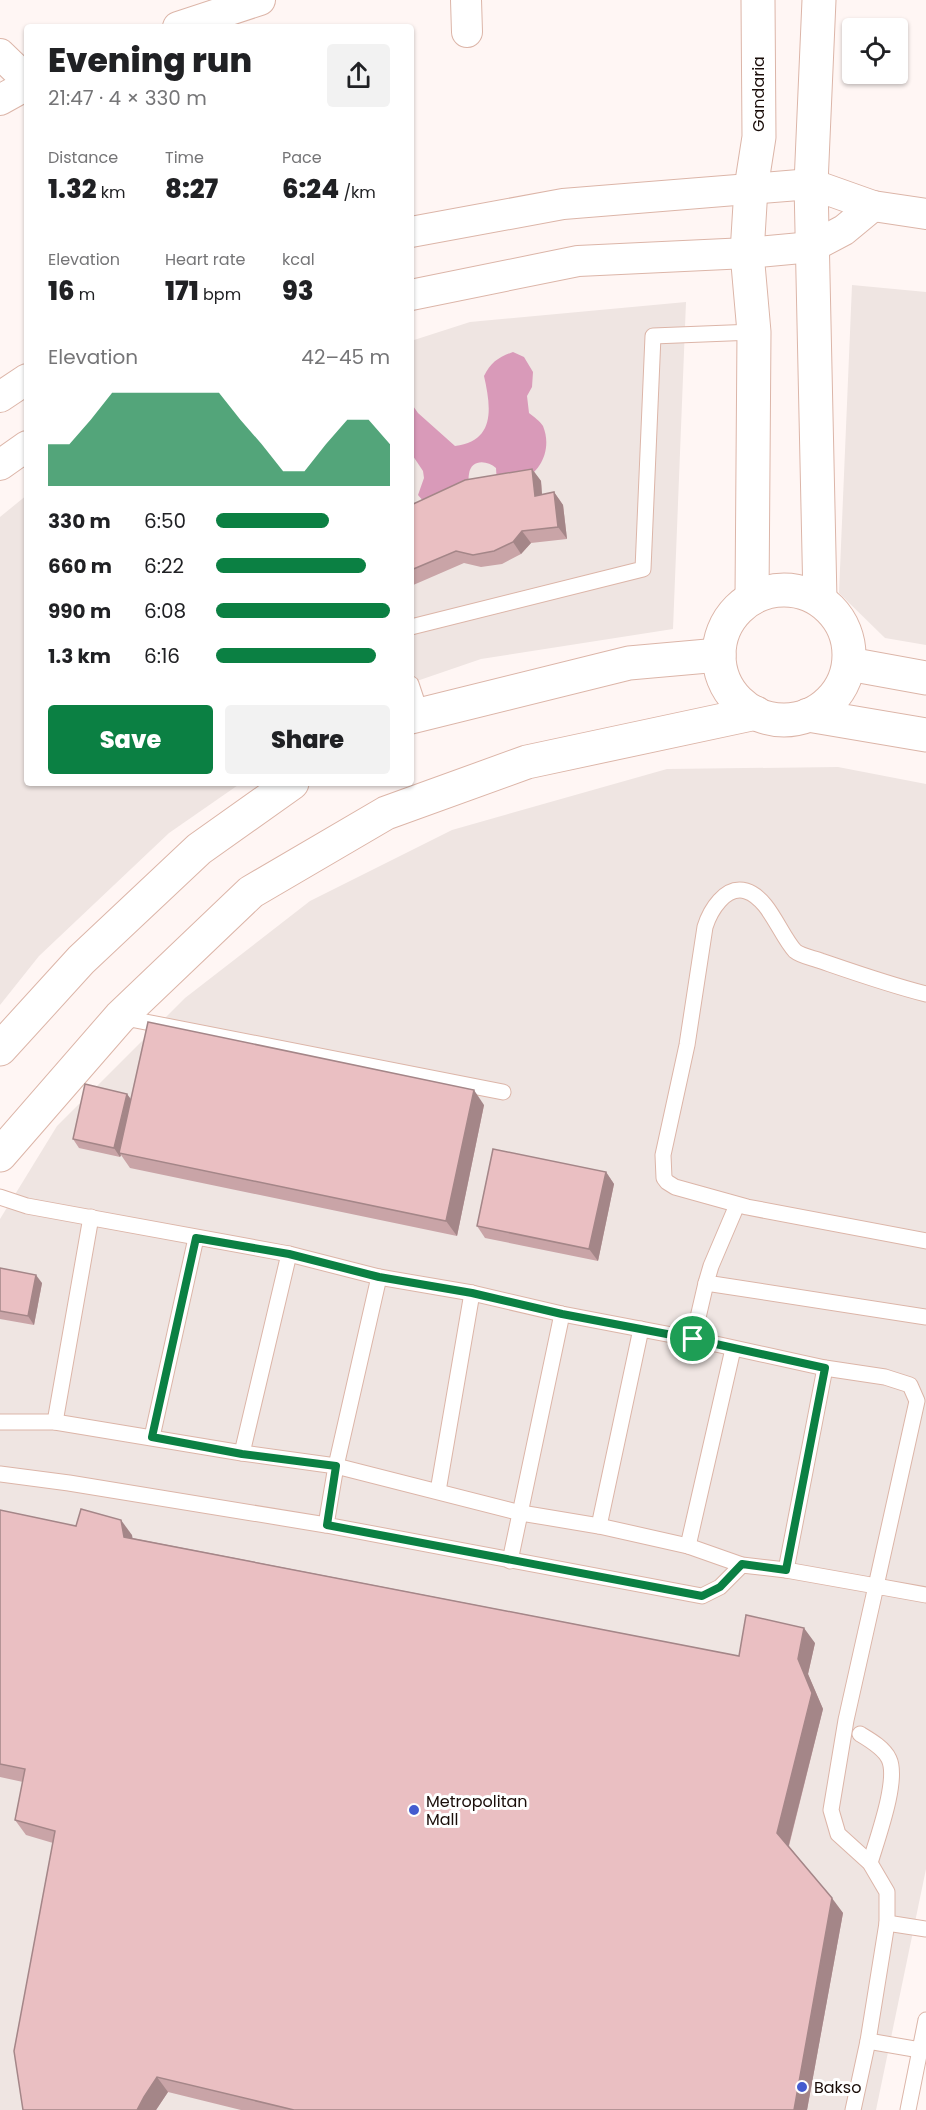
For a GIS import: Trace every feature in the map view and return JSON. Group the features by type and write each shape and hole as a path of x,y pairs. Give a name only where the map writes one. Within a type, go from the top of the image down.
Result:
{"street":[{"path":"187,24 260,0"},
{"path":"465,0 467,32"},
{"name":"Gandaria","path":"752,598 754,332 747,252 751,188 759,137 758,0"},
{"path":"819,0 811,184 820,600"},
{"path":"0,54 24,77"},
{"path":"0,100 24,87"},
{"path":"414,231 563,204 811,184 873,206 926,214"},
{"path":"414,294 578,261 812,247 844,230 873,206"},
{"path":"0,397 24,381"},
{"path":"0,465 24,448"},
{"path":"774,590 798,591 820,600 837,616 845,631 849,647 849,664 836,694 824,706 808,715 791,720 773,719 741,704 729,690 722,673 719,656 721,637 729,620 752,598 774,590"},
{"path":"414,705 629,663 719,656"},
{"path":"849,664 926,678"},
{"path":"0,1155 120,1017 251,892 386,813 527,762 756,713"},
{"path":"808,715 926,735"},
{"path":"0,1049 81,960 199,849 288,786"}],"lane":[{"path":"414,626 643,569 652,336 754,332"},
{"path":"926,994 882,982 796,952 758,899 746,891 728,894 722,898 708,917 705,927 687,1045 663,1155 664,1180 675,1187 737,1205 926,1241"},
{"path":"120,1017 503,1092"},
{"path":"0,1197 27,1206 289,1254 379,1277 472,1293 562,1314 693,1339 825,1368 885,1377 910,1384 917,1401 846,1720 831,1810 838,1834 870,1863 886,1892 887,1923 868,2041 853,2110"},
{"path":"693,1339 711,1266 737,1205"},
{"path":"55,1422 90,1217"},
{"path":"152,1437 196,1238"},
{"path":"242,1454 289,1254"},
{"path":"327,1525 336,1466 379,1277"},
{"path":"706,1283 926,1317"},
{"path":"438,1491 472,1293"},
{"path":"510,1561 562,1314"},
{"path":"599,1526 642,1329"},
{"path":"688,1546 733,1349"},
{"path":"786,1570 825,1368"},
{"path":"0,1422 55,1422 242,1454 336,1466 521,1513 599,1526 688,1546 742,1564 926,1595"},
{"path":"0,1474 327,1525 702,1596 720,1587 742,1564"},
{"path":"860,1734 874,1743 889,1758 893,1780 870,1863"},
{"path":"887,1923 926,1929"},
{"path":"908,2110 926,2020"},
{"path":"868,2041 920,2050"}],"shaded area":[{"path":"852,285 926,292 926,645 885,638 839,593"},
{"path":"686,302 673,629 481,659 414,682 414,340 470,322"},
{"path":"513,352 524,357 533,372 532,387 527,396 529,413 539,421 546,434 546,451 540,465 535,472 521,481 497,484 496,468 484,462 476,463 470,469 469,489 424,502 418,495 424,478 423,471 414,458 414,407 455,446 468,443 478,437 487,421 489,410 484,376 496,361"},
{"path":"24,497 24,786 237,786 169,833 39,956 0,1005 0,517"},
{"path":"838,767 926,784 926,1869 876,2110 0,2110 0,1219 57,1126 185,998 310,901 452,830 667,769"}],"building":[{"path":"532,469 535,496 554,492 558,527 522,531 513,542 494,551 473,555 456,551 414,569 414,504 465,480"},
{"path":"148,1022 474,1090 446,1221 119,1153"},
{"path":"85,1084 127,1094 114,1148 73,1139"},
{"path":"493,1149 606,1172 589,1249 477,1226"},
{"path":"0,1268 36,1275 28,1316 0,1311"},
{"name":"Metropolitan Mall","path":"81,1509 121,1520 124,1537 739,1656 746,1615 804,1628 798,1659 812,1693 777,1833 832,1898 794,2110 294,2110 157,2077 137,2110 23,2110 14,2051 55,1831 15,1820 25,1769 0,1764 0,1510 76,1526"}],"place":[{"name":"Metropolitan Mall","path":"414,1810"},
{"name":"Bakso","path":"802,2087"}],"route":[{"path":"196,1238 289,1254 379,1277 472,1293 562,1314 693,1339 825,1368 786,1570 742,1564 720,1587 702,1596 327,1525 336,1466 242,1454 152,1437 196,1238"}]}
